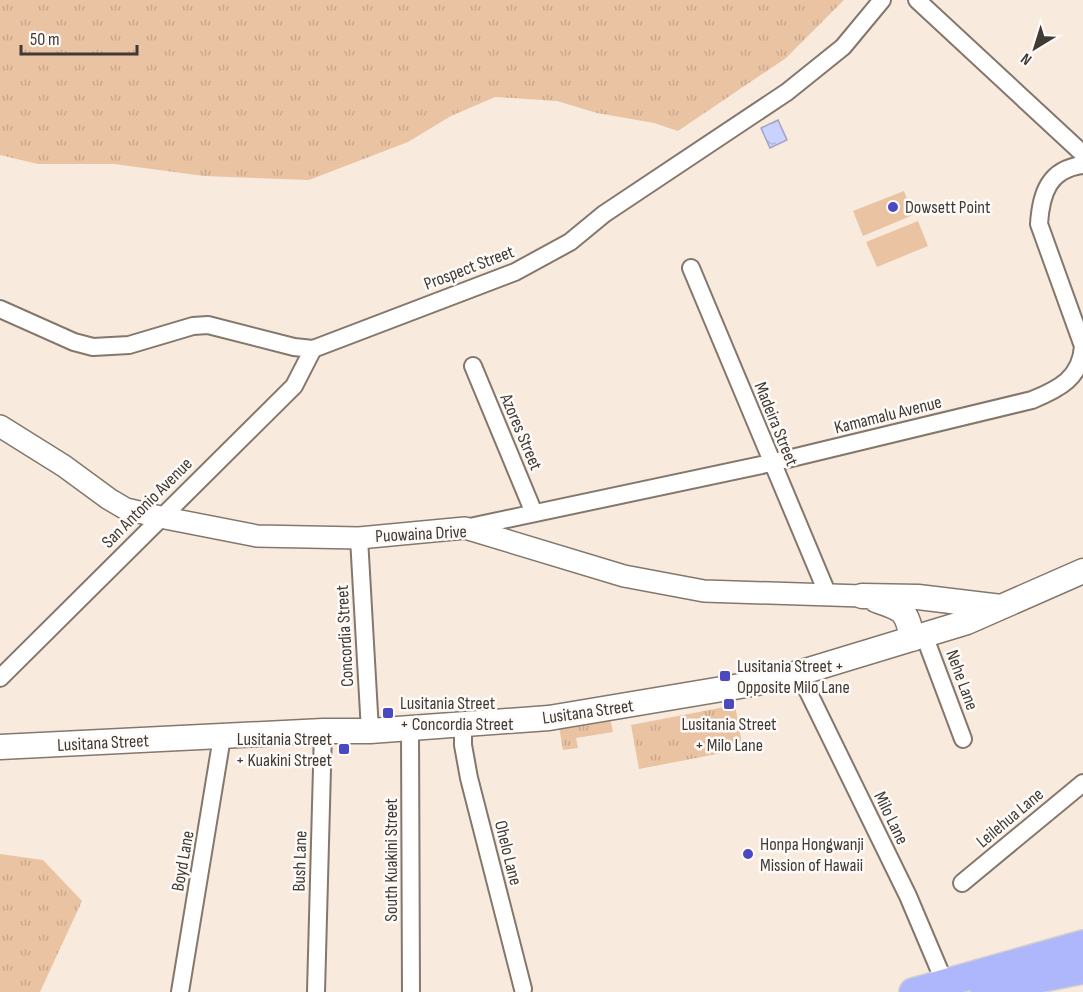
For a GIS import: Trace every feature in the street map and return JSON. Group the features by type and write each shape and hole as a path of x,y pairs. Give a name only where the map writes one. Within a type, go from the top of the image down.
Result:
{"highway":[{"path":"913,992 944,981 1083,944"},
{"path":"974,992 1083,970"}],"main road":[{"name":"Lusitana Street","path":"0,747 323,731 370,731 549,718 618,708 799,673 968,622 1083,571"},
{"path":"862,596 918,597 1001,607"},
{"path":"862,596 897,607 908,616 918,637"}],"street":[{"name":"Prospect Street","path":"0,309 30,320 75,342 93,347 129,345 193,326 208,325 294,347 313,349 515,272 570,242 604,214 787,92 843,47 882,0"},
{"path":"917,0 1083,154"},
{"name":"Kamamalu Avenue","path":"465,528 771,463 1032,400 1066,384 1081,359 1082,340 1039,224 1040,206 1044,187 1062,170 1083,165"},
{"name":"Madeira Street","path":"691,268 828,595"},
{"name":"San Antonio Avenue","path":"0,678 294,386 313,349"},
{"name":"Azores Street","path":"473,366 534,513"},
{"name":"Puowaina Drive","path":"0,426 64,466 126,509 160,517 257,536 359,538 465,528 624,576 704,591 862,596"},
{"name":"Concordia Street","path":"359,538 370,731"},
{"name":"Nehe Lane","path":"918,637 963,739"},
{"name":"Milo Lane","path":"799,673 908,896 930,953 944,981"},
{"name":"Ohelo Lane","path":"463,725 463,745 469,777 523,989"},
{"name":"South Kuakini Street","path":"410,728 411,992"},
{"name":"Bush Lane","path":"316,992 323,731"},
{"name":"Boyd Lane","path":"180,992 222,737"},
{"name":"Leilehua Lane","path":"962,883 1083,783"}],"green space":[{"path":"0,0 844,0 786,58 678,131 654,123 597,113 557,101 495,97 451,116 408,142 309,180 204,176 114,164 38,164 0,155"},
{"path":"904,191 913,215 863,236 853,211"},
{"path":"918,221 928,246 877,267 866,242"},
{"path":"735,705 743,749 639,769 631,725"},
{"path":"610,718 613,732 576,738 578,748 563,750 559,727"},
{"path":"0,854 43,860 82,901 40,992 0,992"}],"water":[{"path":"778,120 787,140 770,148 761,128"}],"place":[{"name":"Dowsett Point","path":"893,207"},
{"name":"Lusitania Street + Opposite Milo Lane","path":"725,676"},
{"name":"Lusitania Street + Milo Lane","path":"729,704"},
{"name":"Lusitania Street + Concordia Street","path":"388,713"},
{"name":"Lusitania Street + Kuakini Street","path":"344,749"},
{"name":"Honpa Hongwanji Mission of Hawaii","path":"748,854"}]}
